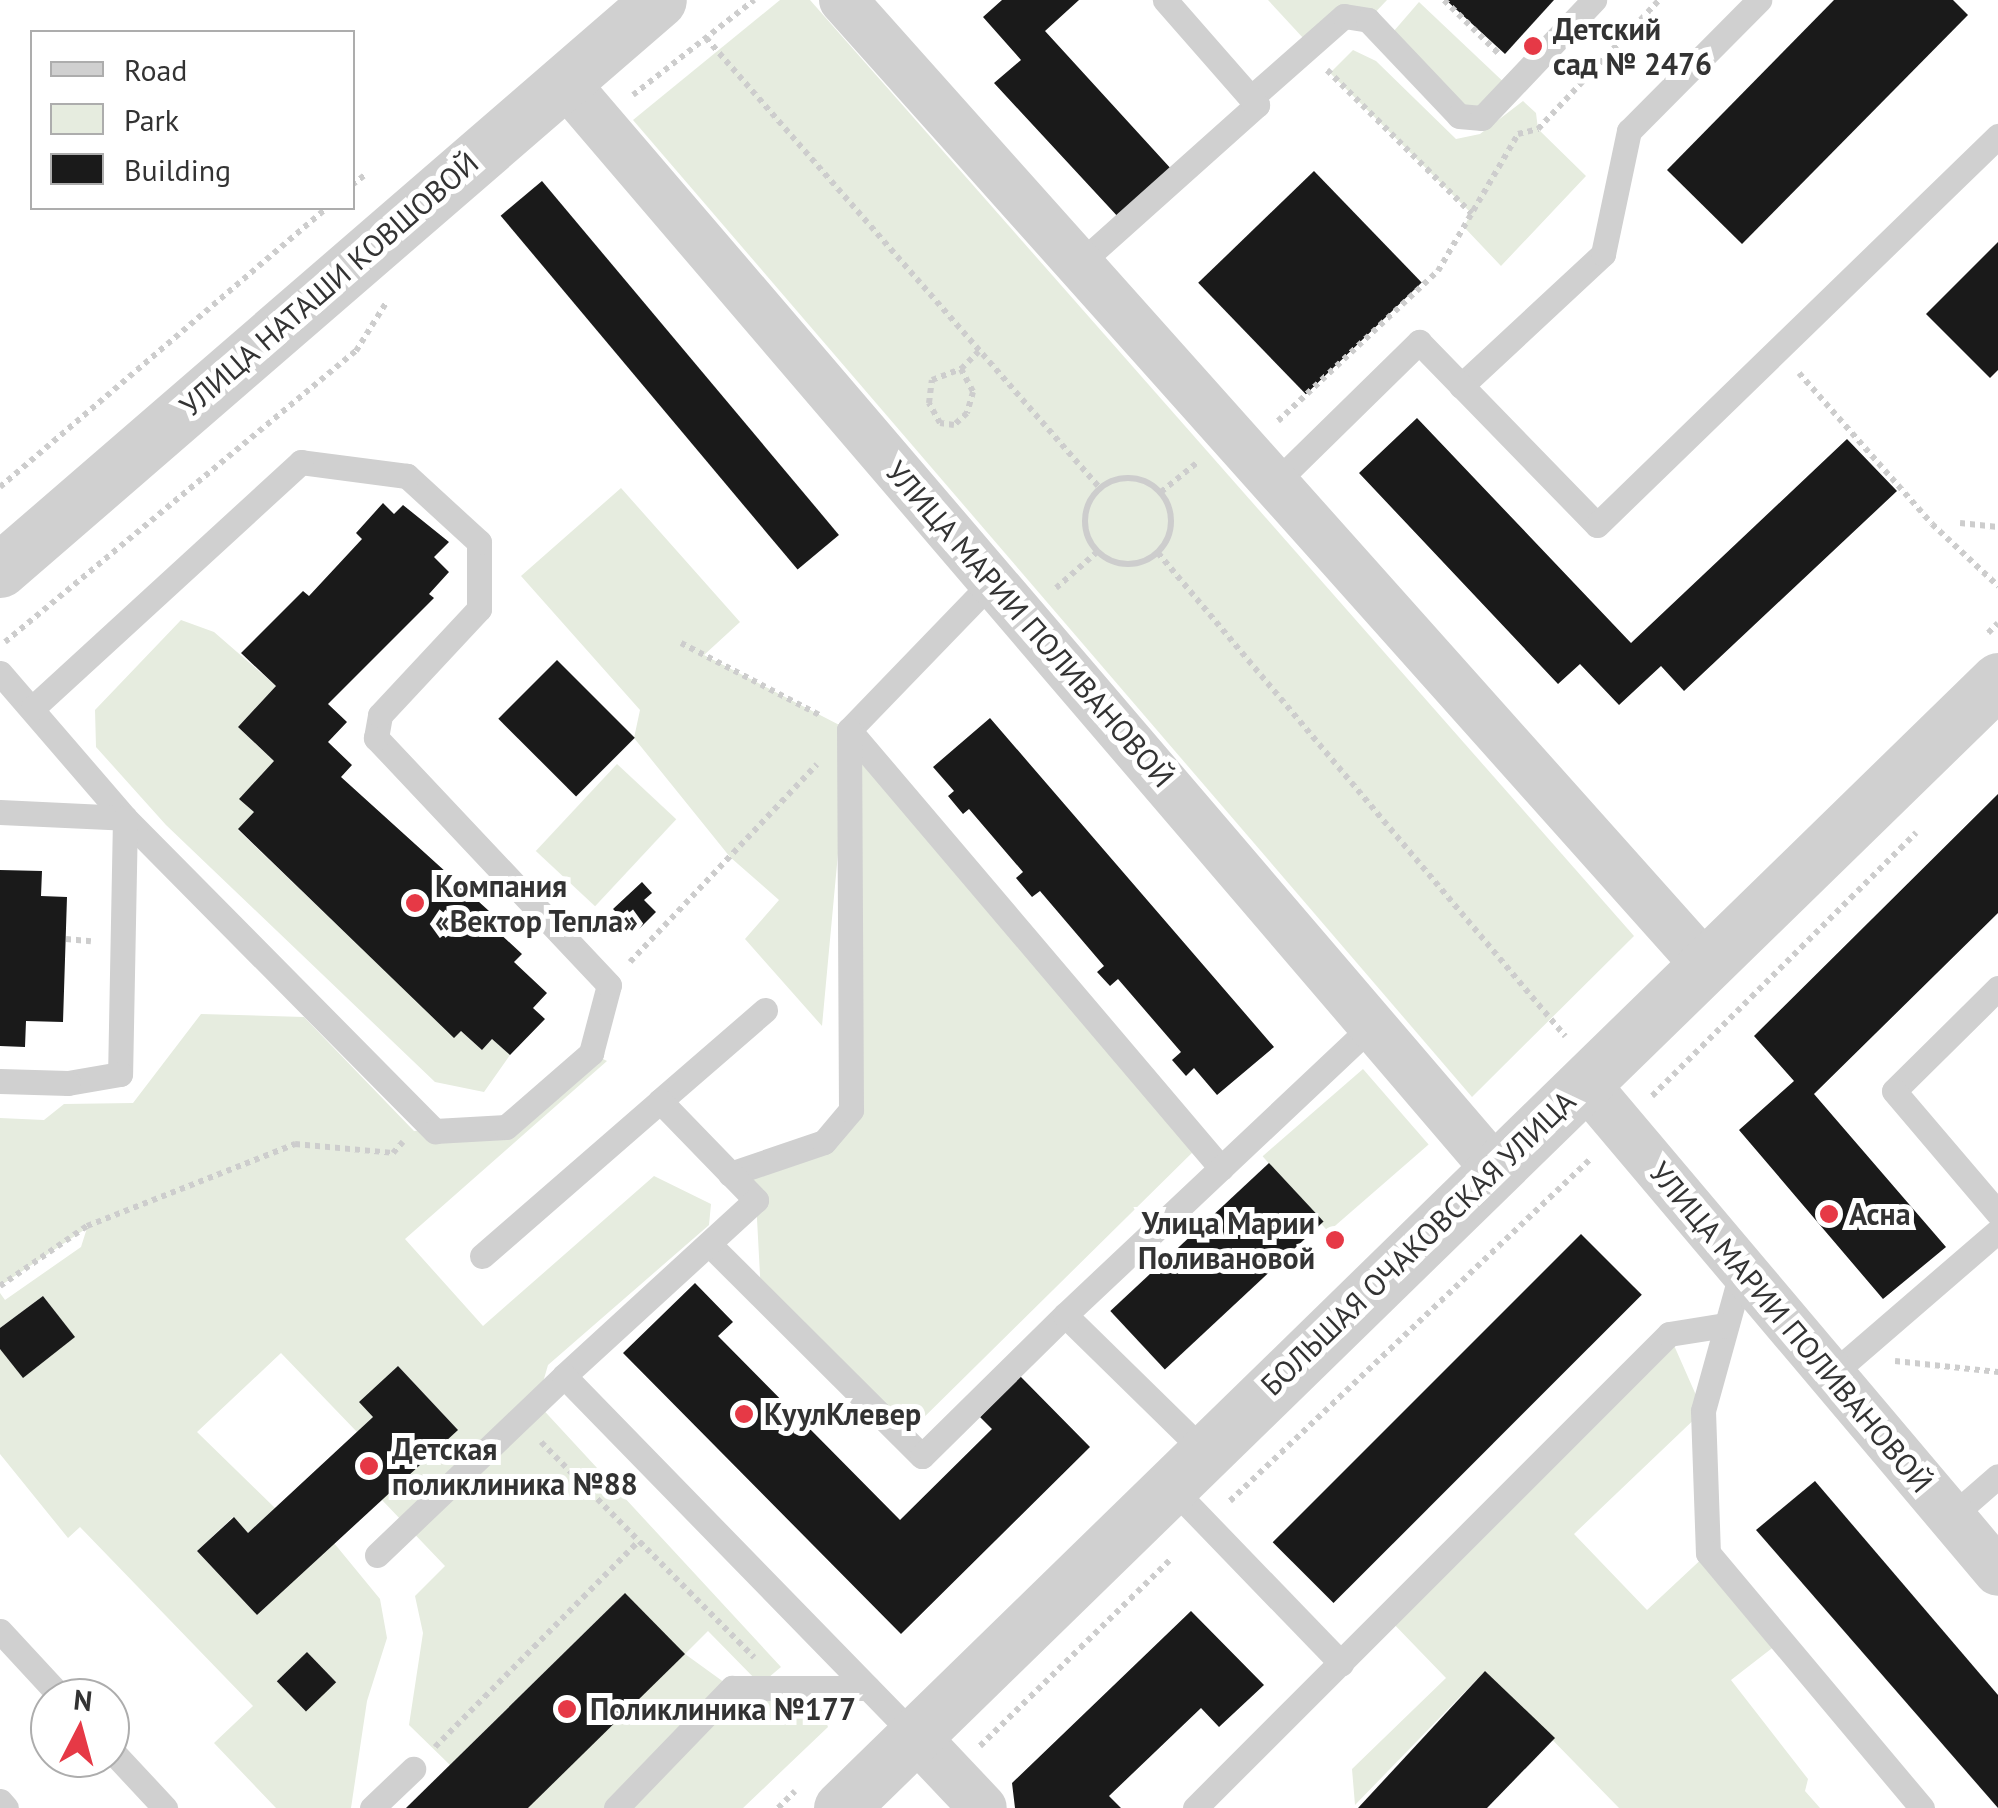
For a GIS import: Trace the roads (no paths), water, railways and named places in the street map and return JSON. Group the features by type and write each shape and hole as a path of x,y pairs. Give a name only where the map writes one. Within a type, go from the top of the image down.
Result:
{"street":[{"name":"УЛИЦА НАТАШИ КОВШОВОЙ","path":"0,570 659,0"},
{"path":"843,0 1705,965"},
{"name":"УЛИЦА МАРИИ ПОЛИВАНОВОЙ","path":"564,80 1495,1169"},
{"name":"БОЛЬШАЯ ОЧАКОВСКАЯ УЛИЦА","path":"841,1808 1495,1169 1575,1059 1705,965 1998,680"},
{"name":"УЛИЦА МАРИИ ПОЛИВАНОВОЙ","path":"1575,1059 1624,1128 1998,1572"},
{"path":"914,1735 967,1792"}],"lane":[{"path":"1079,264 1257,105 1166,0"},
{"path":"1252,98 1344,16 1368,20 1459,116 1482,118 1594,0"},
{"path":"1461,386 1603,254 1629,131 1759,0"},
{"path":"1275,483 1419,342 1598,526 1998,136"},
{"path":"0,673 125,818 435,1131 506,1127 591,1054 609,985 376,738 380,715 479,609 478,542 406,476 301,462 33,708"},
{"path":"730,1174 824,1142 851,1110 849,730 993,581"},
{"path":"849,730 1221,1168"},
{"path":"0,812 125,818"},
{"path":"0,1081 68,1084 120,1074 125,818"},
{"path":"1998,988 1894,1091 1998,1213"},
{"path":"482,1256 765,1010"},
{"path":"710,1245 922,1456 1065,1315 1373,1025"},
{"path":"377,1555 756,1200 660,1101"},
{"path":"1832,1376 1998,1231"},
{"path":"1742,1270 1703,1410 1708,1553 1922,1808"},
{"path":"1065,1315 1187,1468 1206,1524 1340,1664"},
{"path":"1195,1808 1669,1334 1726,1325"},
{"path":"564,1376 914,1735"},
{"path":"1951,1517 1998,1476"},
{"path":"0,1631 43,1678"},
{"path":"616,1808 732,1688 868,1688"},
{"path":"372,1808 413,1769"},
{"path":"130,1770 165,1808"},
{"path":"0,1801 6,1808"}],"place":[{"name":"Детский сад № 2476","path":"1533,46"},
{"name":"Компания «Вектор Тепла»","path":"415,903"},
{"name":"Асна","path":"1829,1214"},
{"name":"Улица Марии Поливановой","path":"1335,1240"},
{"name":"КуулКлевер","path":"744,1414"},
{"name":"Детская поликлиника №88","path":"369,1466"},
{"name":"Поликлиника №177","path":"567,1709"}]}
